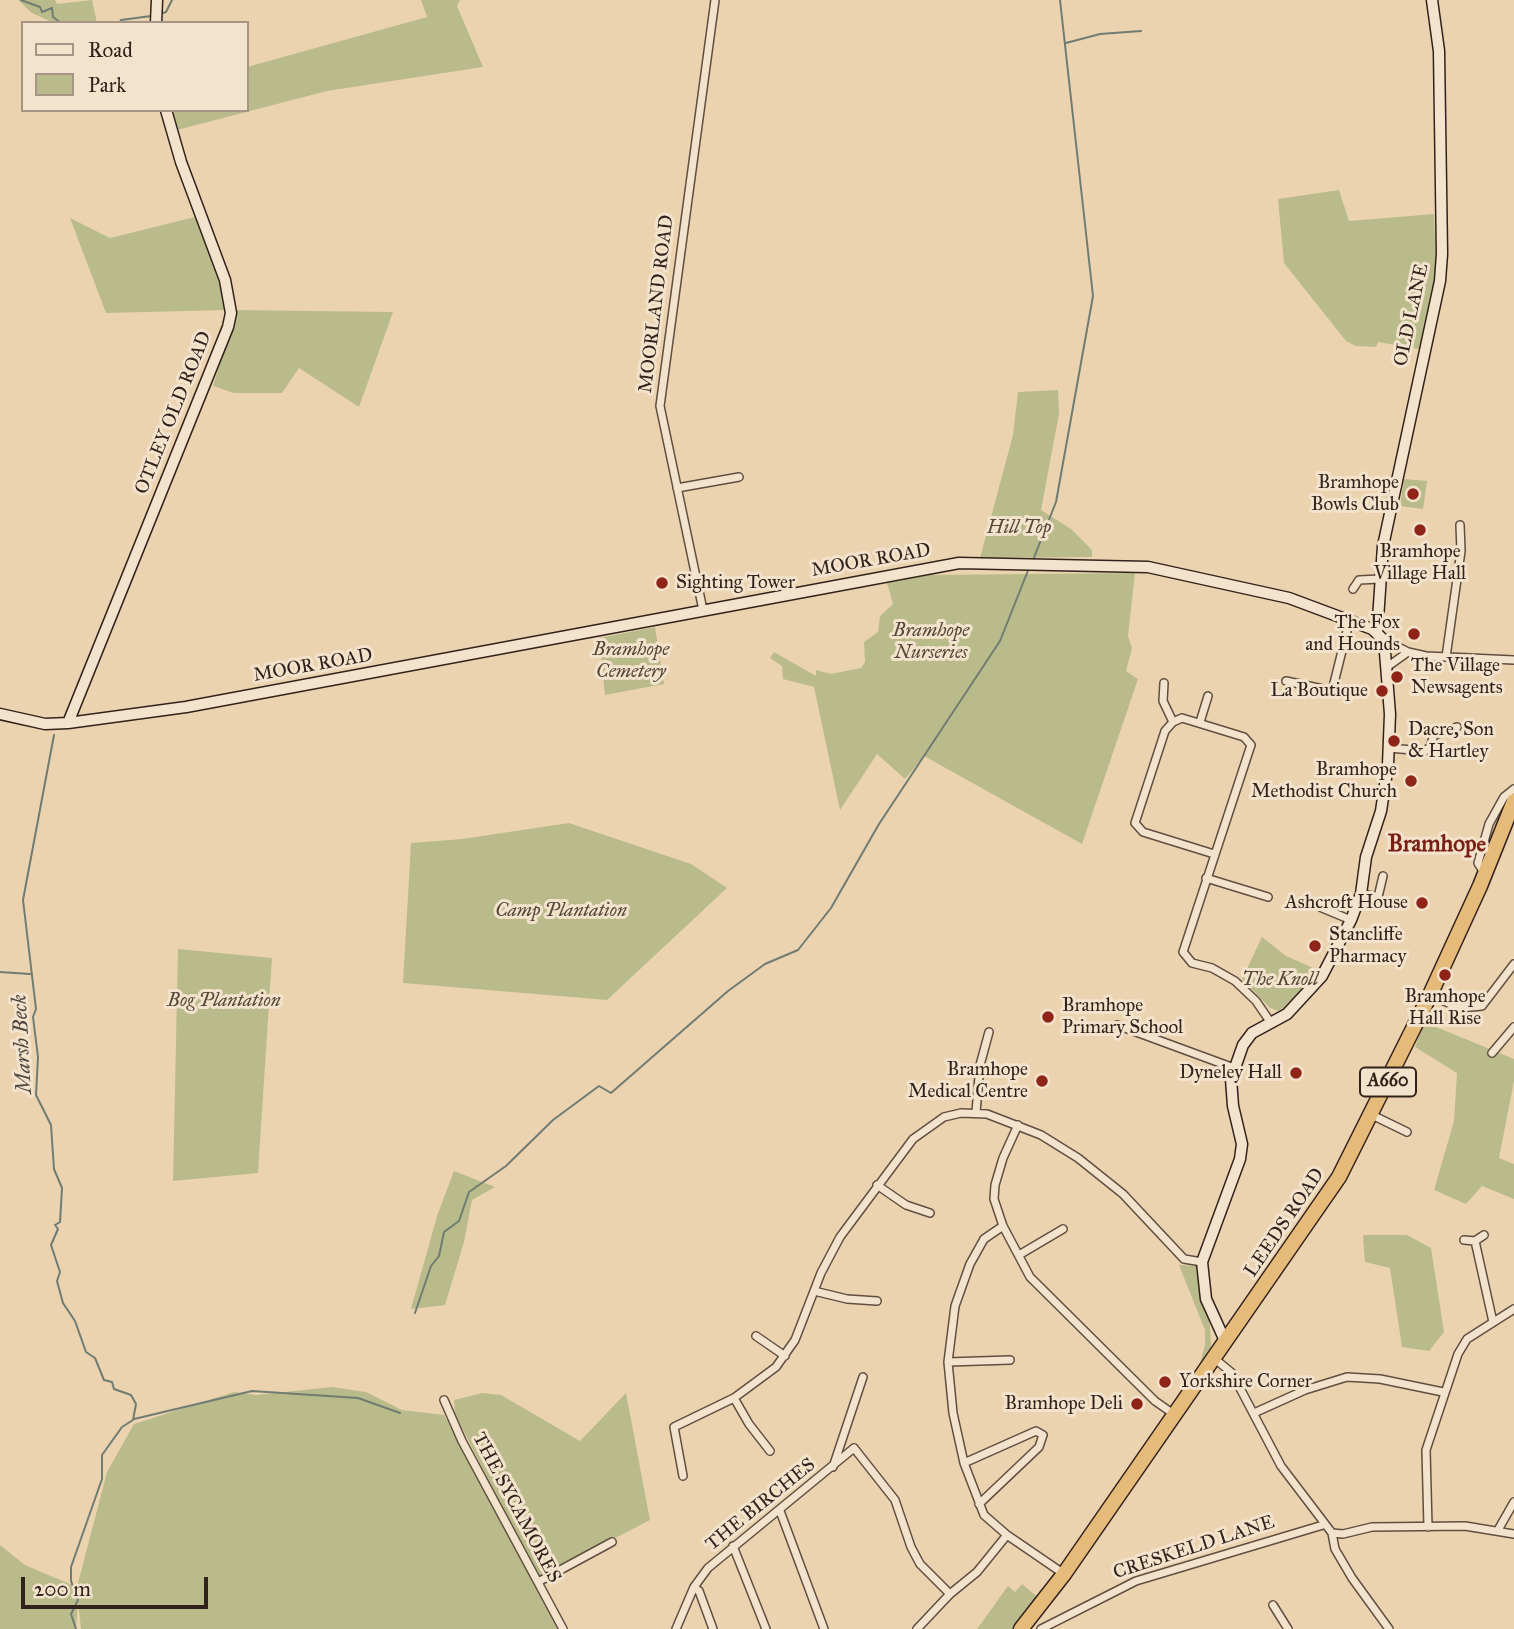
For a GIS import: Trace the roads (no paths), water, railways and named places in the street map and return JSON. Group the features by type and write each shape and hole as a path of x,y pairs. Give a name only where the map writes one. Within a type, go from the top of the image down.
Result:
{"highway":[{"name":"LEEDS ROAD","path":"1021,1629 1064,1574 1339,1177 1430,995 1485,874 1514,801"}],"street":[{"name":"MOORLAND ROAD","path":"703,610 660,406 715,0"},
{"name":"OLD LANE","path":"1234,1068 1242,1045 1252,1033 1287,1014 1322,976 1351,920 1361,894 1366,856 1387,782 1390,715 1387,667 1381,637 1380,579 1383,546 1440,281 1442,254 1438,42 1432,0"},
{"name":"OTLEY OLD ROAD","path":"68,723 228,327 231,313 225,280 181,162 167,112"},
{"path":"677,488 739,477"},
{"path":"1446,657 1461,551 1460,525"},
{"name":"MOOR ROAD","path":"0,714 45,724 68,723 276,691 887,574 973,563 1149,567 1289,598 1350,620 1381,637"},
{"path":"1353,589 1359,580 1380,579"},
{"path":"1286,681 1332,691 1350,620"},
{"path":"1381,637 1408,652 1446,657 1514,660"},
{"path":"1387,667 1408,652"},
{"path":"1164,683 1163,701 1172,722"},
{"path":"1200,722 1208,696"},
{"path":"1214,854 1143,832 1135,823 1165,731 1172,722 1182,718 1244,737 1251,745 1183,952 1192,963 1212,968 1235,981 1256,1001 1271,1023"},
{"path":"1388,748 1425,751 1430,747 1434,735 1457,727"},
{"path":"1485,874 1478,863 1489,824 1504,797 1514,789"},
{"path":"1361,894 1378,897 1383,876"},
{"path":"1206,878 1268,897"},
{"path":"1322,908 1351,920"},
{"path":"1430,995 1460,1008 1482,1006 1514,964"},
{"path":"1117,1025 1234,1068 1230,1090 1242,1144 1240,1159 1202,1262 1206,1299 1226,1343"},
{"path":"1492,1053 1514,1027"},
{"path":"976,1112 980,1065 989,1032"},
{"path":"682,1476 674,1427 734,1398 763,1379 785,1356 804,1321 830,1251 877,1185 922,1130 952,1114 976,1112 1018,1125 1078,1158 1140,1212 1184,1259 1202,1262"},
{"path":"1372,1115 1407,1132"},
{"path":"1018,1125 995,1185 994,1199 1003,1226 1039,1289 1155,1401 1175,1415"},
{"path":"877,1185 906,1205 930,1213"},
{"path":"1003,1226 984,1239 970,1264 955,1307 948,1362 953,1413 964,1463 984,1515 1007,1535 1064,1574"},
{"path":"1019,1255 1063,1229"},
{"path":"1464,1240 1475,1241 1484,1235"},
{"path":"1475,1241 1493,1322"},
{"path":"814,1291 847,1299 877,1301"},
{"path":"1428,1527 1426,1450 1443,1392 1461,1346 1514,1308"},
{"path":"755,1336 785,1356"},
{"path":"1215,1359 1232,1373 1281,1466 1323,1525 1332,1533 1343,1534 1383,1526 1465,1526 1514,1534"},
{"path":"948,1362 1010,1360"},
{"path":"833,1467 863,1377"},
{"path":"1254,1413 1305,1390 1348,1377 1380,1379 1443,1392"},
{"path":"734,1398 770,1451"},
{"name":"THE SYCAMORES","path":"444,1399 462,1440 563,1629"},
{"path":"964,1463 1036,1432 1043,1435 1039,1447 979,1504"},
{"name":"THE BIRCHES","path":"676,1629 694,1587 708,1568 854,1448 895,1500 911,1547 920,1564 950,1594"},
{"path":"1499,1530 1514,1502"},
{"path":"779,1511 824,1629"},
{"name":"CRESKELD LANE","path":"1041,1629 1136,1581 1323,1525"},
{"path":"1332,1533 1335,1549 1352,1578 1389,1629"},
{"path":"917,1629 950,1594 976,1572 1007,1535"},
{"path":"538,1582 612,1542"},
{"path":"733,1546 766,1629"},
{"path":"694,1587 699,1591 713,1629"},
{"path":"1273,1605 1288,1629"}],"waterway":[{"path":"21,0 40,7 42,12 52,8 53,17 58,21"},
{"path":"160,14 166,12 172,0"},
{"path":"1033,560 1056,502 1093,296 1060,0"},
{"path":"120,21 151,16"},
{"path":"1066,43 1100,34 1141,31"},
{"path":"415,1313 431,1266 439,1256 444,1232 459,1221 469,1192 506,1166 553,1120 599,1086 611,1093 728,991 765,964 798,950 831,908 879,824 1000,641 1029,568"},
{"name":"Marsh Beck","path":"54,735 23,900 36,1009 33,1017 38,1057 36,1095 51,1125 54,1169 62,1188 60,1222 55,1225 58,1229 51,1245 60,1272 57,1281 63,1303 75,1321 86,1352 95,1358 104,1380 112,1382 114,1389 131,1395 136,1404 133,1420 122,1427 102,1455 102,1479 71,1567 71,1581 78,1600 71,1614 76,1629"},
{"path":"0,972 30,974"},
{"path":"134,1419 252,1391 358,1398 400,1413"}],"place":[{"name":"Bramhope Bowls Club","path":"1413,494"},
{"name":"Bramhope Village Hall","path":"1420,530"},
{"name":"Sighting Tower","path":"662,583"},
{"name":"The Fox and Hounds","path":"1414,634"},
{"name":"The Village Newsagents","path":"1397,677"},
{"name":"La Boutique","path":"1382,691"},
{"name":"Dacre, Son & Hartley","path":"1394,741"},
{"name":"Bramhope Methodist Church","path":"1411,781"},
{"name":"Ashcroft House","path":"1422,903"},
{"name":"Stancliffe Pharmacy","path":"1315,946"},
{"name":"Bramhope Hall Rise","path":"1445,975"},
{"name":"Bramhope Primary School","path":"1048,1017"},
{"name":"Dyneley Hall","path":"1296,1073"},
{"name":"Bramhope Medical Centre","path":"1042,1081"},
{"name":"Yorkshire Corner","path":"1165,1382"},
{"name":"Bramhope Deli","path":"1137,1404"}],"district":[{"name":"Bramhope","path":"1437,845"}],"park label":[{"name":"Hill Top","path":"1019,528"},
{"name":"Bramhope Nurseries","path":"931,642"},
{"name":"Bramhope Cemetery","path":"631,661"},
{"name":"Camp Plantation","path":"561,911"},
{"name":"The Knoll","path":"1280,980"},
{"name":"Bog Plantation","path":"224,1001"}]}
